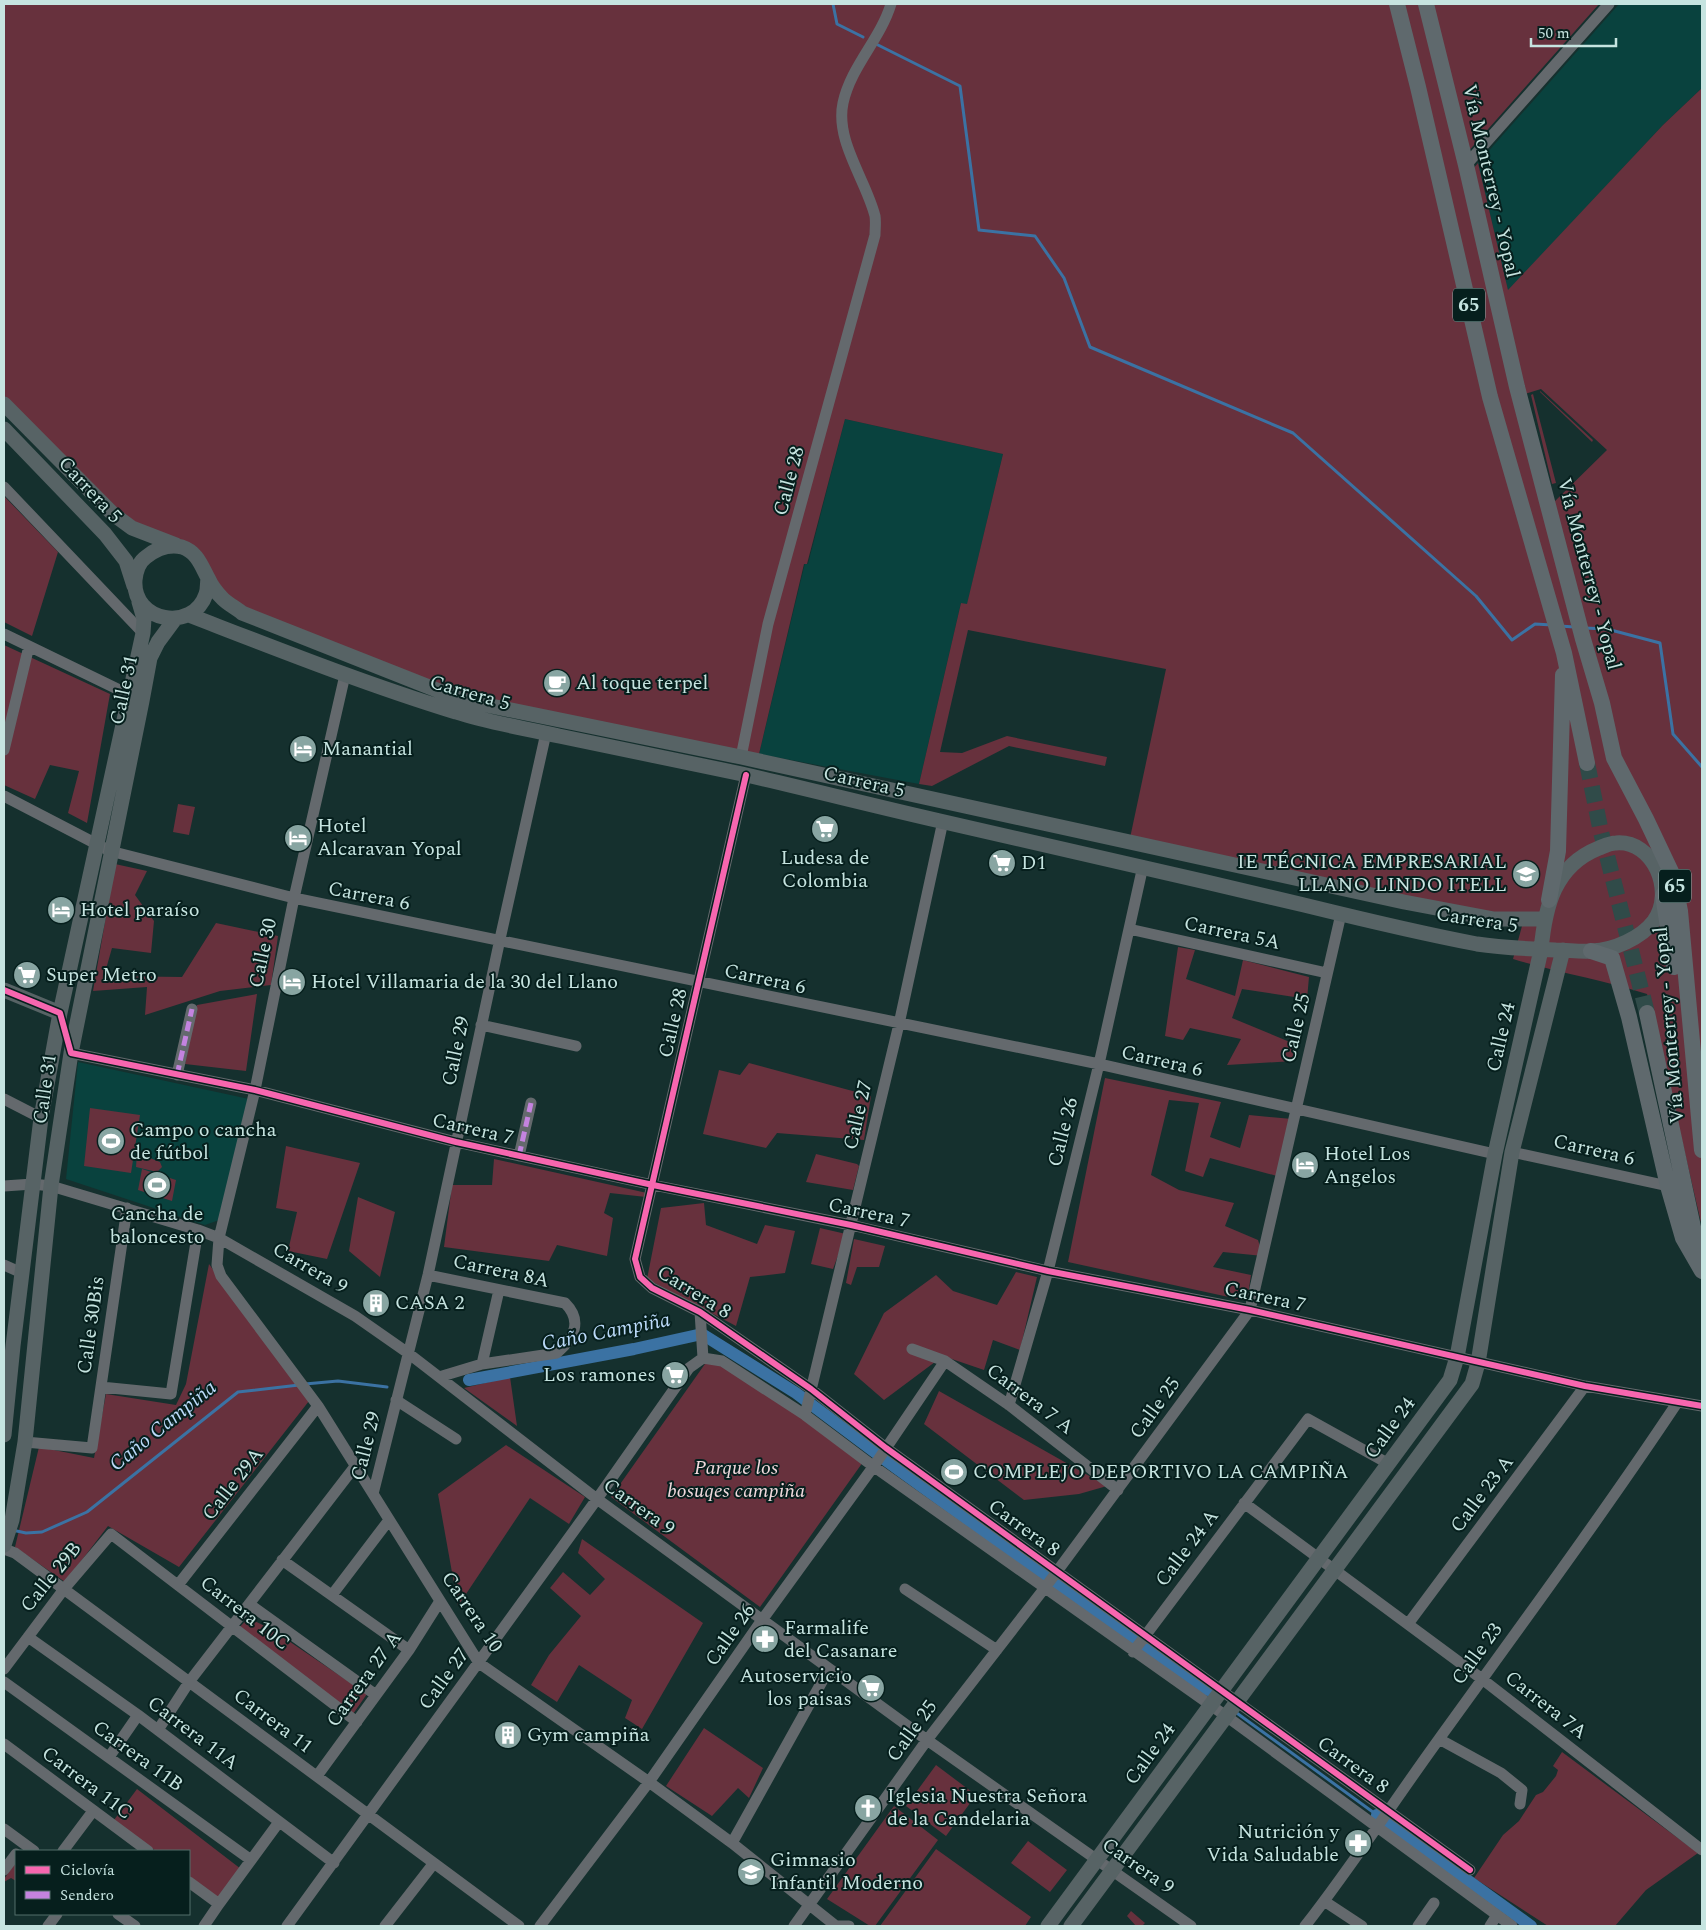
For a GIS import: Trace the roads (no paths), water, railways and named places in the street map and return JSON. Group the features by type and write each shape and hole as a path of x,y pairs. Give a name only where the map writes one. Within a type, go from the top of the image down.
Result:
{"main road":[{"name":"65","path":"1397,4 1490,397 1563,647 1587,763"},
{"name":"Vía Monterrey - Yopal","path":"1426,4 1466,165 1517,387 1583,639 1602,703 1614,758 1673,876 1680,911 1702,1150"},
{"path":"4,404 113,514 132,528 182,547 194,554 203,565 208,579 206,593 200,606 182,617 161,618 148,612 137,594 136,573 142,560 154,551 167,546 182,547"},
{"name":"Carrera 5","path":"4,429 105,534 126,561 137,594"},
{"name":"Carrera 5","path":"208,579 224,600 242,612 462,700 741,756 1404,902 1494,919 1544,919"},
{"name":"Calle 31","path":"8,1344 22,1273 41,1118 60,1013 104,847 136,698 144,619 137,594"},
{"name":"Carrera 5","path":"182,617 459,713 746,775 1481,945 1540,950"},
{"name":"Calle 31","path":"136,698 150,658 158,642 182,617"},
{"path":"1563,647 1558,851 1544,919 1540,950 1591,952 1612,958 1629,1017 1668,1186 1683,1238 1702,1270"},
{"path":"1614,758 1662,879 1702,1158"},
{"path":"1549,900 1560,880 1575,862 1594,850 1616,842 1631,846 1645,853 1655,864"},
{"name":"Calle 31","path":"4,1545 12,1520 26,1442 52,1186 104,847"},
{"path":"1591,952 1616,946 1638,935 1652,924 1660,910 1663,895"},
{"name":"Calle 24","path":"1048,1926 1450,1380 1457,1356 1495,1154 1540,950"},
{"name":"Calle 24","path":"1072,1926 1472,1384 1478,1363 1512,1152 1563,950"},
{"path":"4,990 60,1013 71,1053"},
{"name":"Vía Monterrey - Yopal","path":"1647,1013 1702,1270"},
{"path":"4,1435 8,1344"}],"street":[{"name":"Calle 28","path":"741,756 768,624 875,235 875,217 842,128 843,104 857,65 881,30 891,4"},
{"path":"1466,165 1609,4"},
{"path":"4,488 143,633"},
{"path":"4,634 136,698"},
{"path":"4,750 29,646"},
{"name":"Calle 30","path":"219,1238 255,1090 294,898 345,675"},
{"name":"Calle 29","path":"373,1494 428,1275 546,733"},
{"name":"Calle 28","path":"640,1276 635,1259 746,775"},
{"name":"Carrera 6","path":"4,796 104,847 294,898 1099,1064 1495,1154"},
{"name":"Calle 27","path":"808,1401 899,1024 943,822"},
{"name":"Calle 26","path":"1009,1405 1048,1271 1099,1064 1143,866"},
{"name":"Calle 25","path":"794,1926 927,1740 1051,1580 1250,1310 1341,914"},
{"name":"Carrera 5A","path":"1129,929 1327,973"},
{"path":"177,1075 192,1009"},
{"path":"481,1025 576,1046"},
{"name":"Carrera 7","path":"71,1053 255,1090 456,1142 653,1185 852,1225 1048,1271 1250,1310 1585,1386 1702,1406"},
{"path":"4,1098 41,1118"},
{"path":"519,1156 531,1104"},
{"name":"Carrera 6","path":"1512,1152 1668,1186"},
{"name":"Carrera 9","path":"4,1186 33,1184 52,1186 198,1230 219,1238 355,1316 408,1353 597,1499 829,1669 1191,1926"},
{"name":"Calle 30Bis","path":"26,1442 92,1448 127,1208"},
{"path":"101,1387 171,1394 198,1230"},
{"name":"Carrera 10","path":"219,1238 217,1265 221,1276 318,1406 479,1663 650,1782 732,1843 835,1926 849,1926"},
{"path":"4,1265 22,1273"},
{"name":"Carrera 8A","path":"428,1275 565,1303 574,1312 576,1326 566,1345 557,1353 482,1364"},
{"name":"Carrera 8","path":"640,1276 652,1288 700,1312 808,1401 875,1465 1051,1580 1139,1644 1221,1690 1382,1818 1512,1926"},
{"path":"439,1378 482,1364 499,1290"},
{"name":"Carrera 8","path":"700,1312 703,1358 722,1361 808,1401 885,1449 1051,1580 1139,1644 1210,1705 1382,1818"},
{"name":"Carrera 7 A","path":"912,1349 945,1361 1009,1405 1118,1490"},
{"name":"Calle 27","path":"287,1926 479,1663 689,1368 703,1358"},
{"name":"Calle 26","path":"540,1926 650,1782 762,1620 875,1465 945,1361"},
{"name":"Calle 23 A","path":"1408,1624 1585,1386"},
{"path":"396,1400 456,1439"},
{"name":"Calle 23","path":"1305,1926 1630,1474 1677,1403"},
{"name":"Calle 29A","path":"178,1585 318,1406"},
{"name":"Calle 24 A","path":"1139,1644 1308,1419 1389,1464"},
{"name":"Calle 29","path":"158,1730 189,1682 356,1465"},
{"name":"Carrera 7A","path":"1244,1503 1482,1679 1702,1850"},
{"path":"332,1595 389,1520"},
{"name":"Carrera 10C","path":"111,1534 357,1722"},
{"name":"Calle 29B","path":"4,1669 64,1589 111,1534"},
{"name":"Carrera 11","path":"4,1549 15,1553 519,1926"},
{"path":"282,1560 409,1650"},
{"path":"905,1589 997,1650"},
{"name":"Carrera 27 A","path":"317,1776 409,1650 440,1601"},
{"path":"249,1604 376,1695"},
{"name":"Carrera 11A","path":"28,1637 138,1715 334,1862"},
{"path":"732,1843 829,1669"},
{"name":"Carrera 11B","path":"4,1682 251,1860"},
{"path":"109,1757 138,1715"},
{"path":"1439,1739 1501,1773 1522,1790 1520,1804"},
{"name":"Carrera 11C","path":"4,1744 147,1850"},
{"path":"64,1850 93,1811"},
{"path":"1382,1818 1470,1870"},
{"path":"204,1926 218,1904 279,1822"},
{"path":"4,1829 22,1848"},
{"path":"4,1870 15,1855"},
{"path":"384,1926 434,1863"},
{"path":"190,1883 218,1904"},
{"path":"1324,1902 1362,1926"},
{"path":"1418,1926 1434,1903"},
{"path":"48,1926 56,1915"},
{"path":"119,1915 135,1926"},
{"path":"1490,1926 1497,1915"}],"waterway":[{"path":"833,4 837,24 863,37"},
{"path":"876,44 960,86 979,230 1035,236 1064,278 1090,347 1293,433 1476,596 1512,640 1535,624 1552,625"},
{"path":"1560,626 1574,627"},
{"path":"1585,628 1607,629 1660,643 1673,734 1702,767"},
{"name":"Caño Campiña","path":"469,1380 634,1349 702,1334 796,1393 1056,1584 1208,1690"},
{"name":"Caño Campiña","path":"305,1384 338,1381 387,1387"},
{"name":"Caño Campiña","path":"12,1530 26,1533 42,1532 87,1512 238,1392 299,1385"},
{"path":"1234,1711 1377,1815"},
{"name":"Caño Campiña","path":"1377,1815 1531,1926"}],"tunnel":[{"path":"1587,763 1601,832 1647,1013"}],"place":[{"name":"Al toque terpel","path":"557,683"},
{"name":"Manantial","path":"303,749"},
{"name":"Ludesa de Colombia","path":"825,829"},
{"name":"Hotel Alcaravan Yopal","path":"298,838"},
{"name":"D1","path":"1002,863"},
{"name":"IE TÉCNICA EMPRESARIAL LLANO LINDO ITELL","path":"1526,874"},
{"name":"Hotel paraíso","path":"61,910"},
{"name":"Super Metro","path":"27,975"},
{"name":"Hotel Villamaria de la 30 del Llano","path":"292,982"},
{"name":"Campo o cancha de fútbol","path":"111,1141"},
{"name":"Hotel Los Angelos","path":"1305,1165"},
{"name":"Cancha de baloncesto","path":"157,1185"},
{"name":"CASA 2","path":"376,1303"},
{"name":"Los ramones","path":"675,1375"},
{"name":"COMPLEJO DEPORTIVO LA CAMPIÑA","path":"954,1472"},
{"name":"Farmalife del Casanare","path":"765,1639"},
{"name":"Autoservicio los paisas","path":"871,1688"},
{"name":"Gym campiña","path":"508,1735"},
{"name":"Iglesia Nuestra Señora de la Candelaria","path":"868,1808"},
{"name":"Nutrición y Vida Saludable","path":"1358,1843"},
{"name":"Gimnasio Infantil Moderno","path":"751,1872"}],"park label":[{"name":"Parque los bosuqes campiña","path":"736,1480"}]}
